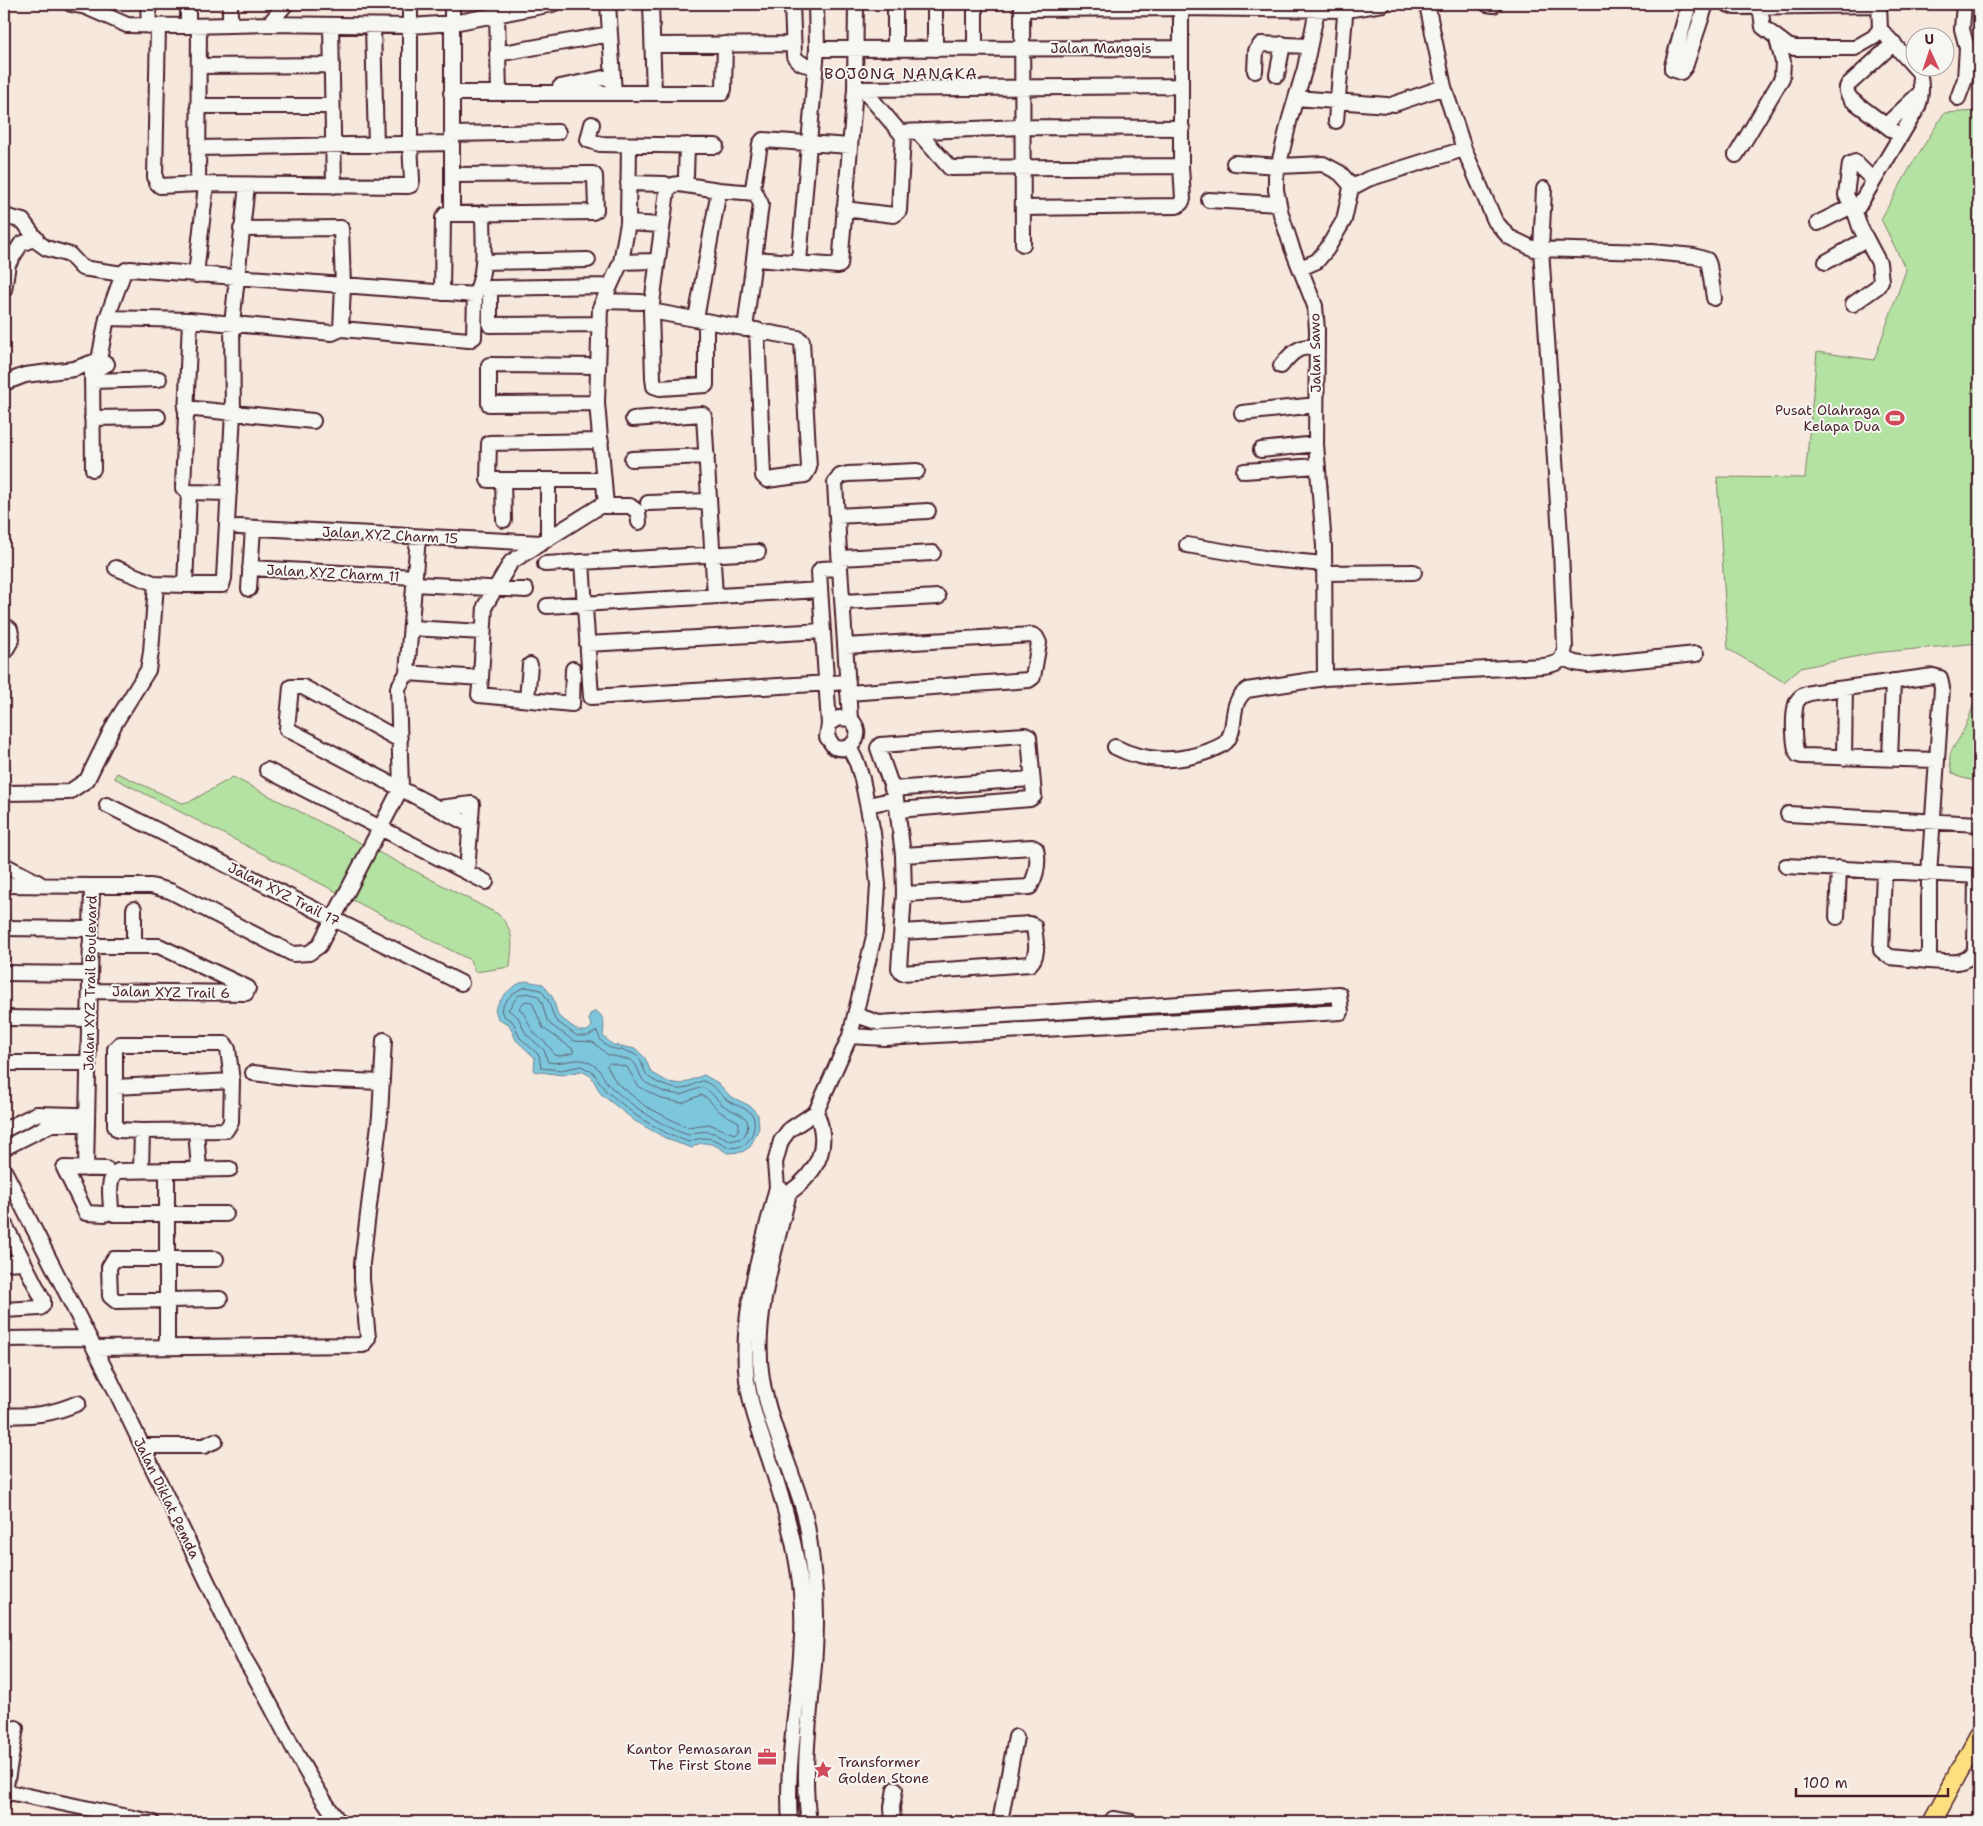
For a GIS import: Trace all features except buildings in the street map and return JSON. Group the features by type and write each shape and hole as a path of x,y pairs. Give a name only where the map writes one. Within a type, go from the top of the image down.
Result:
{"main road":[{"path":"1932,1822 1979,1735"}],"street":[{"path":"71,4 106,10 127,25 153,26 269,24 411,26 453,23 553,4"},
{"path":"148,4 153,26 156,181 160,186 202,184 409,186 412,180 410,144 410,4"},
{"path":"188,4 194,26 199,66 198,148 202,184 196,274"},
{"path":"230,4 230,25"},
{"path":"269,24 286,4"},
{"path":"452,4 452,212"},
{"path":"608,4 614,93"},
{"path":"650,4 654,93"},
{"path":"792,4 794,56 798,62 804,65 815,66"},
{"path":"799,262 815,66 816,4"},
{"path":"755,259 839,266 841,262 850,146 859,89 856,49 856,4"},
{"path":"895,4 895,49"},
{"path":"935,4 935,49"},
{"path":"975,4 975,49"},
{"path":"1023,244 1021,127 1022,6 1181,6 1317,10 1384,4"},
{"path":"1427,4 1444,87 1464,149 1495,221 1510,237 1534,248 1542,249 1652,252 1694,256 1707,260 1714,298"},
{"path":"1689,4 1689,30 1706,4"},
{"path":"1727,4 1734,7 1879,4 1880,29 1919,72 1921,92 1918,107 1873,180 1853,209 1818,223"},
{"path":"1958,98 1965,78 1968,48 1961,24 1964,4"},
{"path":"1022,208 1177,206 1181,204 1183,199 1181,6"},
{"path":"1760,6 1763,27 1777,39 1794,48 1855,48 1869,41 1880,29"},
{"path":"1336,121 1336,101 1346,7"},
{"name":"Jalan Sawo","path":"1317,10 1310,46 1276,176 1276,190 1292,248 1314,306 1318,330 1316,444 1323,532 1325,678"},
{"path":"497,14 499,93"},
{"path":"331,25 334,186"},
{"path":"374,26 376,145"},
{"path":"497,54 610,34"},
{"path":"1736,154 1782,78 1783,62 1777,39"},
{"path":"1894,43 1847,87 1848,96 1852,100 1900,136"},
{"path":"451,93 722,93 724,89 725,44"},
{"path":"653,45 793,44"},
{"path":"1255,71 1256,51 1261,44 1310,46"},
{"path":"1277,75 1283,44"},
{"name":"Jalan Manggis","path":"816,50 1181,48"},
{"path":"199,66 332,65"},
{"path":"533,93 613,76"},
{"path":"859,89 1021,89 1181,86"},
{"path":"1296,98 1391,105 1444,87"},
{"path":"844,209 898,214 903,136 859,89"},
{"path":"1886,126 1921,92"},
{"path":"198,106 332,106"},
{"path":"592,124 588,140 600,144 716,146"},
{"path":"901,132 1021,127 1182,128"},
{"path":"198,148 410,144 452,139 558,132"},
{"path":"918,132 950,168 1182,166"},
{"path":"603,301 646,307 701,320 751,330 798,338 802,341 809,468 805,475 767,480 763,476 751,330 755,259 761,204 755,193 753,182 760,144 763,140 850,146"},
{"path":"606,506 597,402 600,308 621,262 628,223 629,145"},
{"path":"686,176 687,145"},
{"path":"1301,268 1317,261 1327,249 1344,220 1351,188 1368,179 1464,149"},
{"path":"1853,304 1877,287 1881,281 1879,263 1846,195 1850,164 1855,162 1873,180"},
{"path":"1234,163 1280,166 1324,164 1340,174 1351,188"},
{"path":"442,293 443,218 446,214 452,212 483,214 593,212 596,210 595,175 593,174 453,175"},
{"path":"628,184 666,184"},
{"path":"719,190 701,320 706,385 660,388 654,386 652,378 646,307 667,191 673,185 679,184 755,193"},
{"path":"116,568 156,584 218,586 224,582 232,413 232,324 247,185"},
{"path":"1115,747 1135,755 1153,759 1179,759 1196,756 1226,742 1239,695 1247,690 1325,678 1543,666 1557,664 1563,658 1565,647 1561,550 1542,249 1544,189"},
{"path":"1209,200 1279,204"},
{"path":"107,318 190,320 332,332 341,329 469,340 474,337 475,295 483,262 483,214"},
{"path":"4,216 23,222 46,248 70,255 82,268 123,274"},
{"path":"628,223 660,225"},
{"path":"241,229 340,227 342,229 344,286 341,329"},
{"path":"4,290 8,264 21,244 36,238"},
{"path":"1826,262 1866,239"},
{"path":"483,262 588,260"},
{"path":"621,262 652,261"},
{"path":"4,383 25,375 74,369 99,360 107,318 123,274 126,270 130,269 475,295"},
{"path":"600,324 490,325 490,288 609,286"},
{"path":"190,320 182,488 189,492 229,493"},
{"path":"105,335 107,380"},
{"path":"1281,366 1294,351 1310,346 1317,347"},
{"path":"93,469 92,371 107,364"},
{"path":"597,402 489,404 489,365 598,366"},
{"path":"92,380 159,379"},
{"path":"1242,413 1316,405"},
{"path":"185,408 313,421"},
{"path":"633,418 703,414 705,419 715,596"},
{"path":"92,418 158,417"},
{"path":"601,442 488,443 488,480 604,480"},
{"path":"1261,450 1316,444"},
{"path":"632,459 707,456"},
{"path":"1244,471 1317,466"},
{"path":"850,719 835,483 840,476 848,474 917,471"},
{"path":"503,480 504,520"},
{"path":"545,541 548,480"},
{"path":"184,584 189,492"},
{"path":"648,504 709,501"},
{"path":"573,669 572,704 479,695 485,606 511,562 600,506 630,506 638,512 639,522"},
{"path":"837,516 928,511"},
{"name":"Jalan XYZ Charm 15","path":"239,527 418,537 545,541"},
{"name":"Jalan XYZ Charm 11","path":"249,589 253,528"},
{"path":"401,788 398,688 407,673 418,537"},
{"path":"1187,545 1324,568 1414,572"},
{"path":"545,564 758,552"},
{"path":"829,724 838,718 850,719 856,725 858,734 856,742 849,747 839,748 830,743 826,734 829,724 820,569 840,563 933,553"},
{"path":"582,562 590,695 592,697 827,683 848,687 1029,680 1033,677 1039,643 1036,637 1032,635 845,646"},
{"name":"Jalan XYZ Charm 11","path":"250,568 526,590"},
{"path":"4,793 69,792 87,780 115,723 148,670 156,584"},
{"path":"547,606 820,590"},
{"path":"843,602 938,598"},
{"path":"4,625 10,629 12,639 4,653"},
{"path":"411,628 483,632"},
{"path":"587,644 823,631"},
{"path":"1563,658 1575,663 1588,665 1696,654"},
{"path":"527,699 530,665"},
{"path":"407,673 480,678"},
{"path":"1929,961 1929,874 1942,688 1940,678 1934,676 1816,692 1802,696 1795,706 1795,747 1798,755 1806,757 1936,760"},
{"path":"1890,759 1893,682"},
{"path":"400,740 303,687 291,687 287,729 470,825"},
{"path":"1844,758 1845,688"},
{"path":"895,799 1030,799 1034,796 1035,790 1032,779 1029,738 1028,736 880,745 879,750 895,799 903,855 904,894 898,968 902,973 1030,964 1035,960 1037,953 1034,926 1030,924 902,932"},
{"path":"809,1822 805,1784 816,1653 815,1592 805,1517 769,1409 762,1377 760,1337 765,1292 783,1190 775,1163 781,1141 789,1130 816,1112 850,1036 875,932 878,898 876,860 868,805 857,762 849,747"},
{"path":"267,770 486,882"},
{"path":"868,805 895,799 1032,779"},
{"name":"Jalan XYZ Trail Boulevard","path":"86,1169 92,886 151,886 170,890 293,954 309,953 319,946 401,788"},
{"path":"439,808 472,804 467,872"},
{"name":"Jalan XYZ Trail 17","path":"107,805 461,983"},
{"path":"1788,814 1979,824"},
{"path":"903,855 1032,847 1036,849 1037,855 1036,872 1030,887 904,894"},
{"path":"4,865 42,885"},
{"path":"1786,866 1978,876 1975,949 1969,959 1961,962 1929,961 1885,955 1881,950 1884,872"},
{"path":"1837,917 1839,868"},
{"path":"4,885 92,886"},
{"path":"90,946 134,946 134,909"},
{"path":"4,928 91,929"},
{"name":"Jalan XYZ Trail 6","path":"90,991 246,993 248,988 160,946 134,946"},
{"path":"4,973 90,974"},
{"path":"850,1036 885,1038 1341,1012 1339,994 884,1023 878,1023 856,1015"},
{"path":"4,1018 89,1019"},
{"path":"884,1023 885,1038"},
{"path":"4,1339 92,1343 363,1345 368,1338 363,1295 362,1263 380,1116 384,1040"},
{"path":"120,1044 225,1044 228,1049 232,1082 231,1122 229,1127 222,1131 121,1130 116,1128 115,1087 115,1049 120,1044"},
{"path":"4,1063 88,1063"},
{"path":"254,1073 304,1079 382,1082"},
{"path":"115,1087 232,1082"},
{"path":"783,1190 803,1182 818,1162 822,1148 823,1132 816,1112"},
{"path":"4,1130 36,1114 87,1120"},
{"path":"4,1148 52,1124 87,1120"},
{"path":"196,1130 199,1169"},
{"path":"141,1171 142,1131"},
{"path":"105,1214 86,1213 64,1168 106,1169"},
{"path":"226,1214 167,1212 116,1214 112,1212 112,1176 118,1171 230,1169"},
{"name":"Jalan Diklat Pemda","path":"4,1170 92,1343 244,1658 317,1790 339,1822"},
{"path":"167,1171 167,1344"},
{"path":"783,1190 752,1290 746,1334 747,1379 754,1412 789,1520 801,1592 801,1653 790,1784 790,1822"},
{"path":"4,1223 44,1305 40,1308 4,1310"},
{"path":"216,1259 114,1259 110,1262 109,1267 110,1296 114,1301 220,1299"},
{"path":"4,1263 24,1262"},
{"path":"4,1415 30,1417 44,1415 78,1402"},
{"path":"142,1446 204,1446 215,1442"},
{"path":"16,1728 4,1793 152,1822"},
{"path":"1000,1822 1016,1737"},
{"path":"893,1822 894,1788"},
{"path":"1113,1819 1131,1822"}],"green space":[{"name":"Pusat Olahraga Kelapa Dua","path":"1979,111 1979,643 1874,653 1800,668 1784,682 1728,649 1717,477 1805,478 1817,352 1874,360 1906,270 1881,219 1944,113"},
{"path":"1979,680 1979,782 1959,777 1952,773 1950,759 1952,749 1969,718"},
{"path":"117,773 182,803 191,801 233,777 498,914 508,927 512,939 510,967 475,972 470,960 114,778"}],"water":[{"path":"525,981 543,984 553,998 558,1016 579,1031 587,1031 592,1027 589,1020 590,1014 596,1011 603,1019 603,1036 613,1045 636,1049 645,1058 651,1072 668,1082 681,1084 704,1075 718,1083 730,1096 750,1106 758,1115 759,1128 750,1147 742,1152 727,1153 719,1147 710,1144 700,1143 692,1148 669,1140 635,1121 601,1094 591,1076 581,1071 562,1075 534,1071 535,1058 516,1040 509,1024 498,1019 495,1009 507,992"}],"place":[{"name":"Pusat Olahraga Kelapa Dua","path":"1895,418"},
{"name":"Kantor Pemasaran The First Stone","path":"767,1757"},
{"name":"Transformer Golden Stone","path":"823,1770"}],"district":[{"name":"BOJONG NANGKA","path":"901,73"}]}
